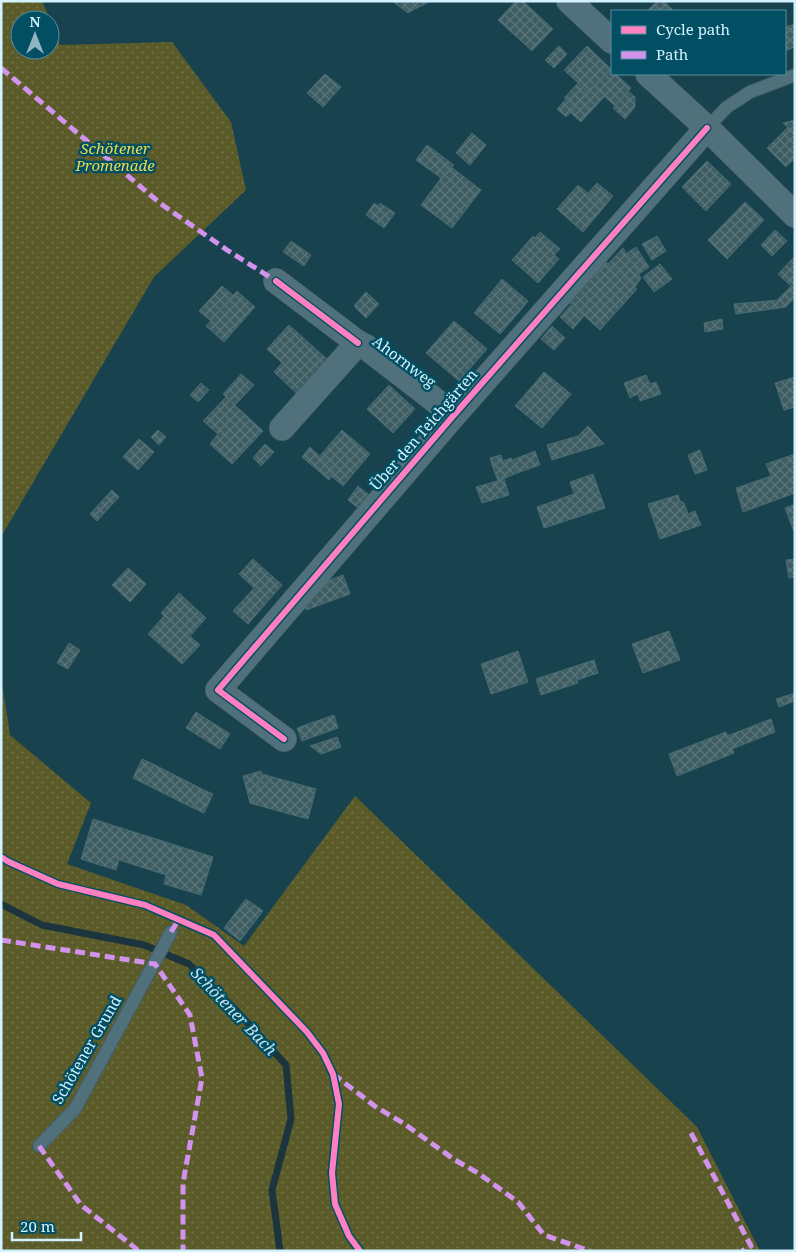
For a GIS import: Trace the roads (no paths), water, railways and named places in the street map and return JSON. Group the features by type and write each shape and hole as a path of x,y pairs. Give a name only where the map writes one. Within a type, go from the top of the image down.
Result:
{"street":[{"path":"569,1 611,40"},
{"path":"649,75 708,128 795,214"},
{"name":"Über den Teichgärten","path":"284,739 218,690 454,415 708,128"},
{"path":"276,281 358,343"},
{"name":"Ahornweg","path":"282,428 358,343 366,347 454,415"}],"lane":[{"path":"708,128 727,107 750,92 795,75"},
{"name":"Schötener Grund","path":"39,1146 75,1110 172,932"}],"waterway":[{"name":"Schötener Bach","path":"1,904 42,925 144,945 189,964 236,1010 286,1065 291,1119 272,1190 280,1251"}],"park label":[{"name":"Schötener Promenade","path":"115,158"}]}
